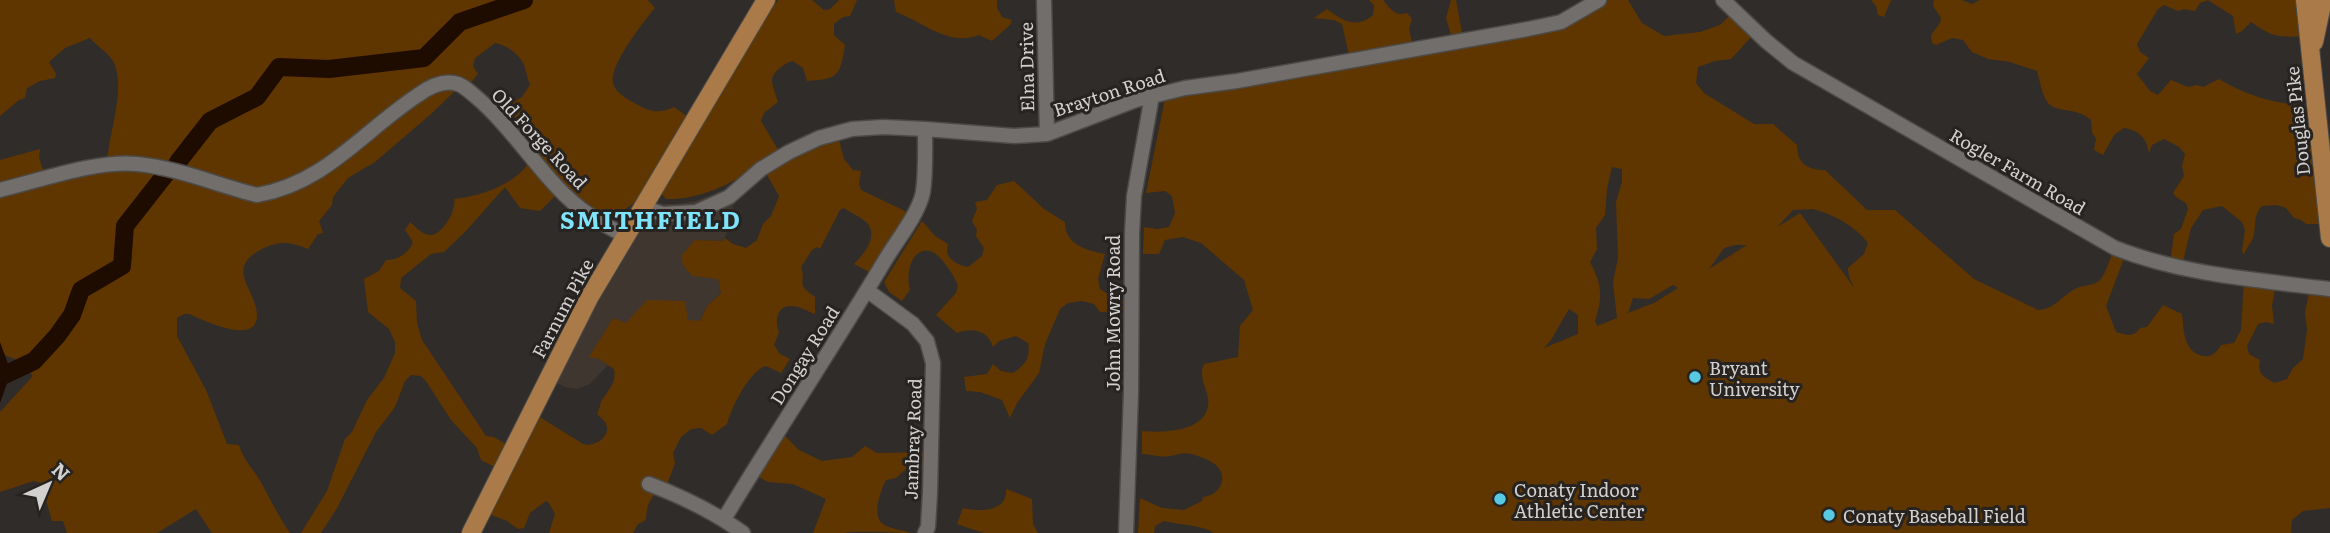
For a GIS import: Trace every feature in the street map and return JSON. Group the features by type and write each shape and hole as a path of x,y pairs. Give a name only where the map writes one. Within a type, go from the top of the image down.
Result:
{"main road":[{"name":"Farnum Pike","path":"471,533 589,298 766,0"},
{"name":"Douglas Pike","path":"2305,0 2330,238"},
{"path":"2311,56 2323,0"}],"street":[{"name":"Elna Drive","path":"1044,0 1047,134"},
{"name":"Brayton Road","path":"644,208 663,214 696,212 729,197 761,169 789,152 819,138 852,129 883,127 1014,136 1047,134 1114,107 1185,88 1561,22 1599,0"},
{"name":"Rogler Farm Road","path":"1723,0 1793,63 2115,248 2148,261 2184,269 2330,289"},
{"name":"Old Forge Road","path":"0,190 108,164 135,164 162,168 257,195 271,192 322,170 410,100 430,87 449,82 462,86 488,107 575,205 595,221 626,236"},
{"name":"John Mowry Road","path":"1126,533 1134,196 1152,96"},
{"name":"Dongay Road","path":"724,519 911,219 923,194 926,129"},
{"name":"Jambray Road","path":"868,291 913,324 927,341 933,363 930,493 928,527 925,533"},
{"path":"649,484 695,502 743,533"}],"shaded area":[{"path":"0,0 648,0 655,8 621,56 613,83 627,99 651,111 674,107 688,117 636,201 620,211 602,214 590,209 562,185 498,111 522,97 530,85 524,65 518,56 495,43 475,58 473,66 478,74 466,88 458,88 375,162 348,178 319,221 323,233 318,234 308,249 280,243 251,256 243,270 256,308 256,321 252,328 232,329 189,314 177,318 177,336 206,390 227,444 239,445 290,533 212,533 196,509 157,533 67,533 63,521 52,521 41,483 34,481 0,492 0,412 33,376 20,361 0,350 0,160 40,149 39,158 46,178 107,164 118,97 117,71 111,58 90,38 65,48 49,62 56,74 55,78 40,81 27,88 25,98 0,116"},
{"path":"778,0 812,0 824,10 830,9 839,0 857,0 850,16 843,17 834,24 834,35 845,45 839,69 832,77 807,81 803,68 793,61 780,68 772,80 778,102 764,113 761,121 780,153 726,185 697,195 666,199 659,190 662,182"},
{"path":"894,0 997,0 997,8 1002,17 1012,20 992,41 979,35 957,38 936,32 896,12"},
{"path":"1369,0 1383,0 1396,13 1407,13 1412,19 1409,29 1412,42 1349,55 1342,24 1334,20 1314,18 1327,9 1344,20 1361,22 1373,15 1374,5"},
{"path":"1451,0 1456,0 1462,33 1451,35 1446,18"},
{"path":"1608,0 1628,0 1642,23 1664,36 1700,32 1720,25 1731,14 1753,35 1731,59 1698,67 1696,83 1704,93 1754,124 1773,124 1797,145 1799,157 1805,165 1825,170 1867,210 1895,210 1974,279 2038,310 2050,307 2077,288 2097,283 2104,275 2114,251 2126,253 2106,306 2116,332 2127,335 2147,327 2163,305 2182,314 2188,346 2197,354 2210,356 2221,345 2234,343 2241,330 2244,280 2276,283 2272,306 2274,324 2258,324 2247,346 2249,354 2260,360 2259,369 2262,374 2275,383 2287,379 2293,368 2303,359 2307,330 2305,312 2310,289 2330,290 2330,508 2303,511 2292,520 2291,533 1214,533 1164,521 1155,526 1154,533 1138,533 1140,498 1162,508 1184,510 1218,490 1222,481 1220,471 1205,458 1188,453 1163,457 1142,454 1142,431 1181,429 1191,426 1205,415 1208,401 1202,375 1204,364 1238,357 1240,326 1253,310 1244,280 1201,243 1183,237 1165,240 1159,254 1143,254 1144,227 1169,227 1175,213 1172,196 1165,191 1146,193 1165,99 1581,17","holes":["1612,167 1622,169 1622,182 1616,202 1618,258 1613,282 1617,318 1597,326 1595,321 1600,291 1590,262 1597,249 1596,228 1605,215","1813,209 1828,214 1850,226 1868,243 1864,254 1848,268 1855,289 1800,213 1777,227 1793,210","1747,245 1709,269 1724,248","1673,285 1678,288 1654,303 1628,313 1633,298 1649,299","1569,309 1578,315 1578,334 1544,348"]},
{"path":"1871,0 1891,0 1884,17 1878,15"},
{"path":"1934,0 1962,0 1972,4 1980,0 2208,0 2200,3 2195,11 2178,11 2164,5 2158,9 2137,44 2140,52 2149,58 2137,74 2150,91 2158,95 2171,80 2188,87 2203,87 2219,79 2265,99 2316,105 2328,224 2306,224 2294,218 2286,208 2277,205 2262,206 2257,215 2254,236 2244,255 2242,251 2245,230 2242,222 2222,206 2203,210 2191,228 2182,266 2170,264 2174,234 2181,229 2188,209 2186,203 2173,193 2184,176 2182,166 2185,154 2179,147 2164,139 2152,145 2149,153 2141,136 2124,128 2114,135 2103,155 2094,150 2096,139 2091,120 2049,104 2037,71 2010,62 1988,59 1972,52 1963,40 1952,38 1936,45 1932,43 1931,35 1941,18 1933,6"},
{"path":"2208,0 2324,0 2309,36 2291,37 2266,32 2251,22 2236,34 2233,16"},
{"path":"833,136 838,136 844,159 853,170 861,171 861,190 907,212 871,273 854,264 865,251 871,229 868,224 844,208 840,210 820,249 817,247 812,250 801,267 803,286 815,297 815,314 787,306 778,314 779,332 774,345 780,354 790,359 781,373 766,366 753,375 737,400 727,424 712,435 701,428 691,429 681,437 673,453 675,463 666,488 653,496 648,505 646,520 638,524 633,533 549,533 555,514 546,501 530,513 524,528 518,529 489,514 538,416 583,444 593,444 605,436 605,421 597,414 613,383 614,369 599,359 589,357 613,318 626,323 647,300 685,301 688,320 700,321 707,306 721,293 718,279 692,276 683,265 681,256 695,240 723,241 725,238 746,248 757,240 779,196 766,173"},
{"path":"529,163 557,194 540,211 520,208 505,187 444,252 431,254 401,278 400,288 416,301 417,323 422,340 486,436 494,437 509,446 498,469 481,460 477,448 451,420 426,381 421,376 411,375 405,381 395,407 376,432 321,533 301,533 327,491 345,439 352,432 367,400 384,378 395,353 395,342 389,329 368,312 364,279 379,271 386,260 399,257 409,249 413,242 405,230 410,222 424,234 435,234 448,222 454,199 505,184"},
{"path":"1014,181 1044,209 1065,222 1066,230 1073,241 1084,248 1105,254 1098,279 1100,289 1106,293 1131,294 1133,311 1100,312 1094,304 1082,301 1068,303 1060,309 1045,344 1039,373 1017,403 1010,418 1002,400 980,392 966,391 964,377 987,374 993,364 1001,371 1013,373 1026,361 1028,343 1016,336 999,341 993,347 984,334 974,331 957,333 936,315 956,293 958,285 946,265 933,252 922,251 913,259 908,278 910,290 902,301 889,292 884,282 922,221 935,236 948,244 947,253 952,260 968,267 982,256 984,248 976,236 977,230 972,221 977,209 975,202 987,200 997,185"},
{"path":"723,191 735,210 723,241 695,240 718,279 721,292 707,306 700,321 626,323 613,318 590,356 608,365 590,384 577,389 565,387 549,379 643,200 676,204 695,201"},
{"path":"0,342 11,372 0,403"},
{"path":"785,436 799,450 822,461 852,457 865,446 877,453 929,452 928,471 906,469 896,478 886,480 878,502 879,520 883,524 911,533 813,533 826,499 793,484 768,482 759,477"},
{"path":"1006,489 1032,499 1033,524 1038,533 984,533 957,524 963,508 992,509 1003,502"}],"waterway":[{"path":"178,162 210,121 257,97 279,67 329,69 424,58 460,22 524,0"},
{"path":"0,377 34,361 72,315 81,290 122,266 125,226 165,175"}],"place":[{"name":"Bryant University","path":"1695,377"},
{"name":"Conaty Indoor Athletic Center","path":"1500,499"},
{"name":"Conaty Baseball Field","path":"1829,515"}],"district":[{"name":"SMITHFIELD","path":"651,218"}]}
